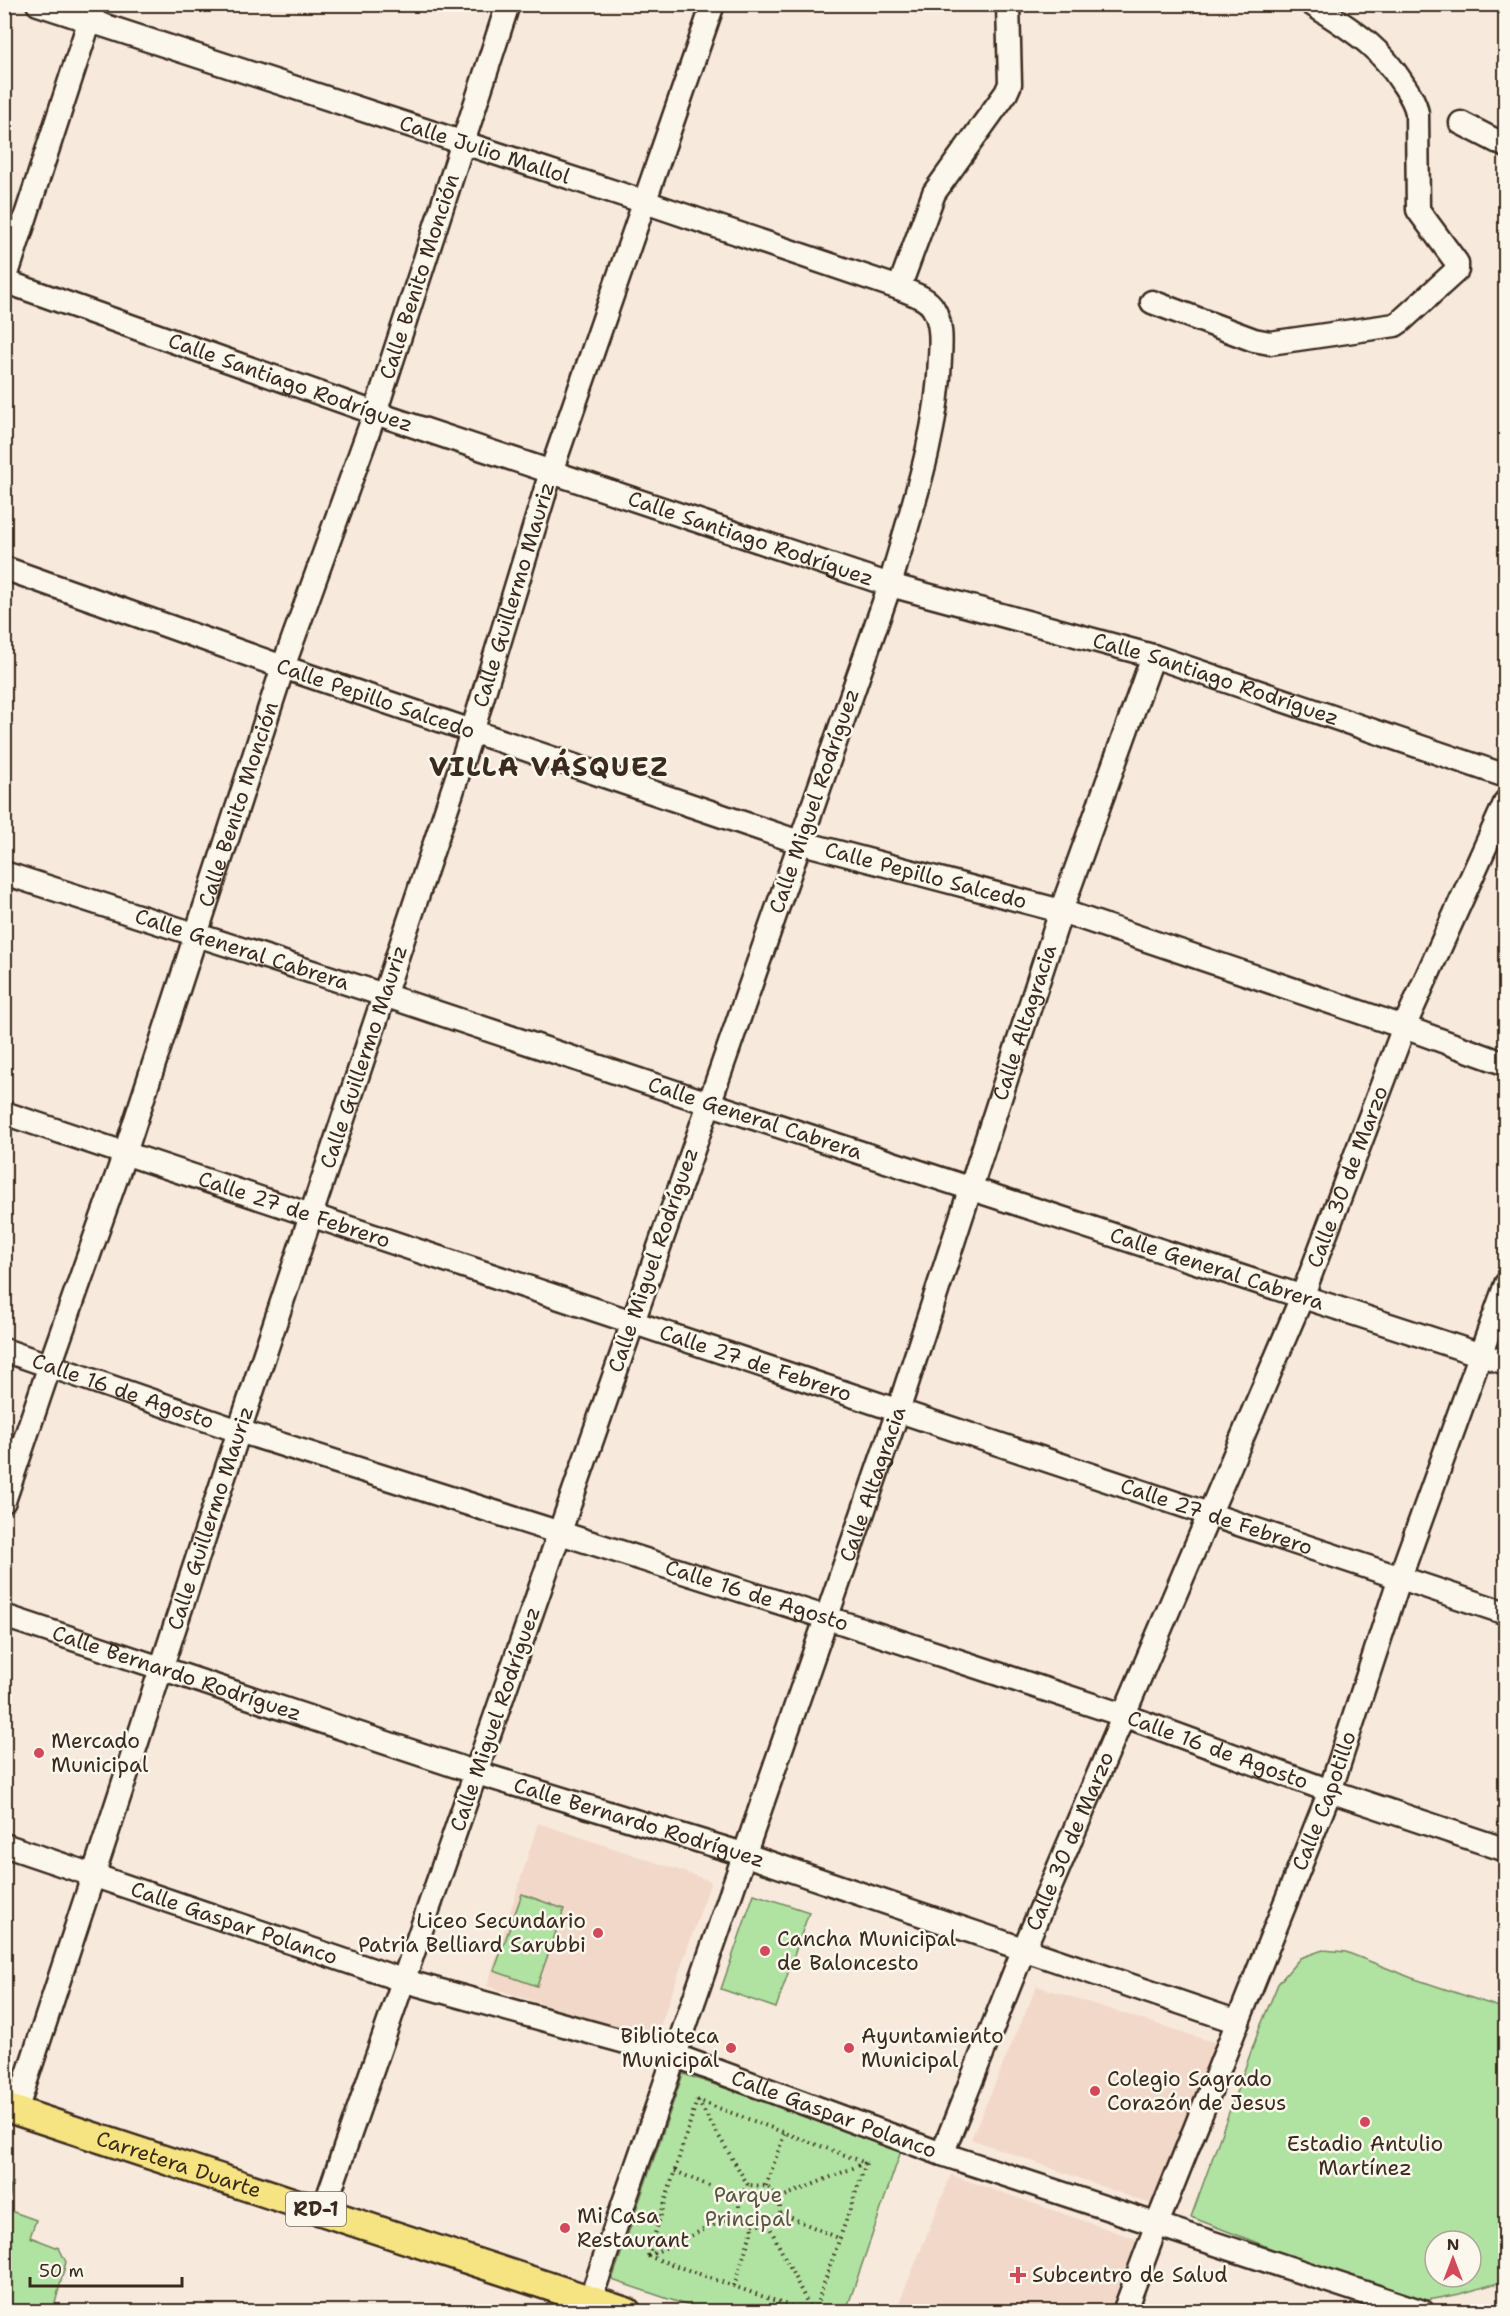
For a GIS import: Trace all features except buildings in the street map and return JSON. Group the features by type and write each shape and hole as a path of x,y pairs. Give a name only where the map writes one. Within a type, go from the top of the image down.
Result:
{"main road":[{"name":"Carretera Duarte","path":"10,2109 323,2211 587,2305 627,2312"}],"street":[{"name":"Calle Julio Mallol","path":"38,4 92,13 464,144 645,202 899,288 929,302"},
{"name":"Calle Benito Monción","path":"4,1501 125,1153 283,668 375,413 508,4"},
{"path":"712,8 733,4"},
{"path":"899,288 934,193 1006,93 1010,84 1008,4"},
{"path":"1152,302 1254,340 1270,343 1395,325 1457,270 1457,263 1418,210 1417,113 1412,99 1383,55 1370,43 1312,4"},
{"name":"Calle Guillermo Mauriz","path":"10,2109 95,1874 239,1431 472,732 551,472 712,8"},
{"path":"5,281 92,13"},
{"path":"1461,123 1506,146"},
{"name":"Calle Santiago Rodríguez","path":"5,281 375,413 890,585 1153,656 1506,776"},
{"name":"Calle Miguel Rodríguez","path":"323,2211 890,585 933,434 937,408 941,339 935,310 929,302"},
{"name":"Calle Pepillo Salcedo","path":"4,568 283,668 799,842 1061,911 1404,1027 1506,1064"},
{"name":"Calle Altagracia","path":"587,2305 676,2056 743,1854 828,1618 1061,911 1153,656"},
{"name":"Calle 30 de Marzo","path":"942,2154 1023,1950 1302,1298 1404,1027 1506,801"},
{"name":"Calle General Cabrera","path":"4,873 384,995 1302,1298 1506,1363"},
{"name":"Calle 27 de Febrero","path":"4,1113 312,1217 632,1321 1208,1516 1506,1613"},
{"name":"Calle Capotillo","path":"1124,2312 1329,1791 1400,1577 1506,1284"},
{"name":"Calle 16 de Agosto","path":"4,1350 239,1431 828,1618 1123,1715 1329,1791 1506,1850"},
{"name":"Calle Bernardo Rodríguez","path":"4,1616 477,1773 743,1854 1238,2022"},
{"name":"Calle Gaspar Polanco","path":"4,1845 405,1981 676,2056 942,2154 1423,2312"}],"path":[{"path":"697,2100 866,2163"},
{"path":"648,2256 697,2100"},
{"path":"697,2100 748,2185"},
{"path":"766,2186 785,2132"},
{"path":"780,2198 866,2163"},
{"path":"813,2312 841,2239 866,2163"},
{"path":"675,2171 739,2199"},
{"path":"739,2212 754,2224 768,2224 780,2213 780,2198 766,2186 748,2185"},
{"path":"739,2212 739,2199 748,2185"},
{"path":"648,2256 739,2212"},
{"path":"780,2213 841,2239"},
{"path":"734,2286 754,2224"},
{"path":"768,2224 813,2312"},
{"path":"648,2256 807,2312"}],"shaded area":[{"name":"Liceo Secundario Patria Belliard Sarubbi","path":"538,1823 711,1881 655,2041 487,1986"},
{"name":"Colegio Sagrado Corazón de Jesus","path":"1037,1986 1216,2043 1153,2205 971,2139"},
{"name":"Subcentro de Salud","path":"951,2175 1136,2239 1112,2311 896,2311"}],"green space":[{"path":"522,1894 564,1909 537,1986 494,1971"},
{"name":"Cancha Municipal de Baloncesto","path":"754,1894 809,1912 776,2008 721,1989"},
{"name":"Estadio Antulio Martínez","path":"1323,1950 1346,1952 1412,1978 1505,2009 1505,2281 1483,2287 1483,2229 1423,2229 1423,2289 1477,2289 1411,2303 1191,2217 1260,2027 1278,1984 1300,1958"},
{"name":"Parque Principal","path":"683,2074 902,2148 846,2311 704,2311 612,2280"},
{"path":"4,2180 11,2187 8,2210 36,2220 30,2237 59,2248 66,2262 53,2311 5,2311"}],"place":[{"name":"Mercado Municipal","path":"39,1753"},
{"name":"Liceo Secundario Patria Belliard Sarubbi","path":"598,1933"},
{"name":"Cancha Municipal de Baloncesto","path":"765,1951"},
{"name":"Biblioteca Municipal","path":"731,2048"},
{"name":"Ayuntamiento Municipal","path":"849,2048"},
{"name":"Colegio Sagrado Corazón de Jesus","path":"1095,2091"},
{"name":"Estadio Antulio Martínez","path":"1365,2122"},
{"name":"Mi Casa Restaurant","path":"565,2228"},
{"name":"Subcentro de Salud","path":"1018,2275"}],"district":[{"name":"VILLA VÁSQUEZ","path":"549,766"}]}
